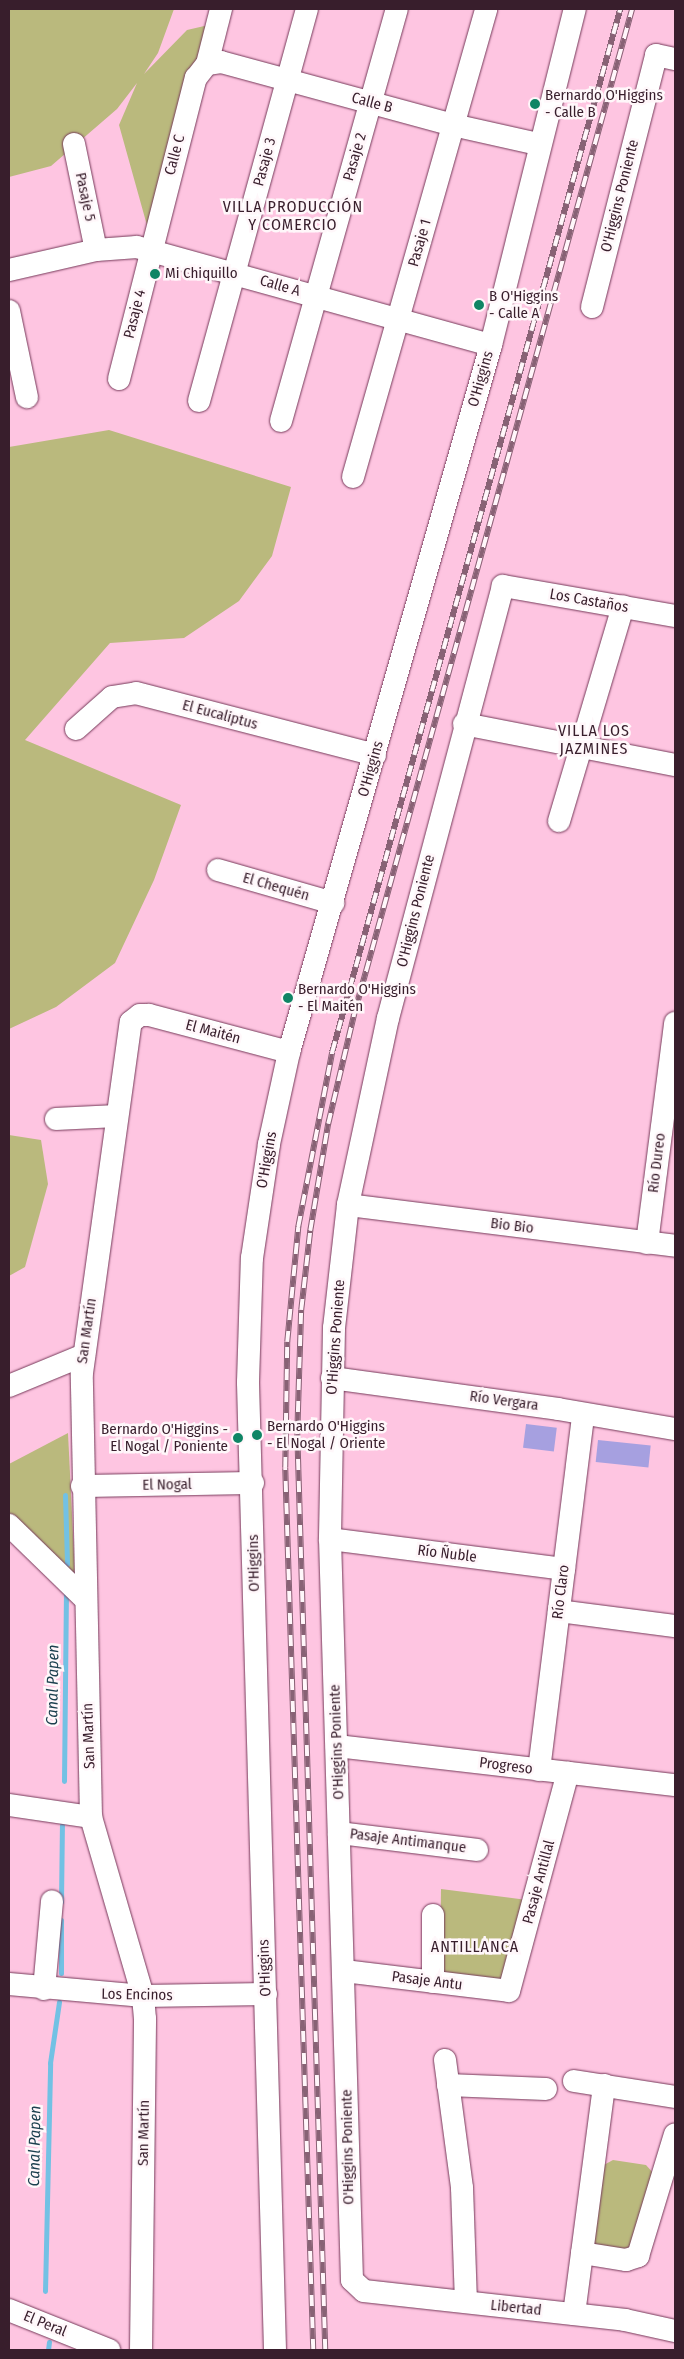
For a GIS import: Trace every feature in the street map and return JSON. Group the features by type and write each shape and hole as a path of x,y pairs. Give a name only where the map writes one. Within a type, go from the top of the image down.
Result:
{"street":[{"path":"206,64 221,9"},
{"name":"Pasaje 3","path":"199,401 307,9"},
{"name":"Pasaje 2","path":"281,421 396,9"},
{"name":"Pasaje 1","path":"353,476 486,9"},
{"name":"O'Higgins","path":"275,2350 249,1291 269,1144 289,1052 491,345 538,144 575,9"},
{"name":"O'Higgins Poniente","path":"592,308 665,57"},
{"name":"Calle B","path":"206,64 221,62 453,125 538,144"},
{"name":"Calle C","path":"150,249 196,78 206,64"},
{"name":"Pasaje 5","path":"74,144 96,250"},
{"name":"Calle A","path":"9,270 121,246 150,249 491,345"},
{"name":"Pasaje 4","path":"119,379 150,249"},
{"path":"9,311 27,397"},
{"name":"O'Higgins Poniente","path":"356,2287 352,2280 330,1539 332,1378 348,1205 388,1018 464,724 503,586"},
{"name":"Los Castaños","path":"503,586 675,616"},
{"path":"559,820 579,746 623,606"},
{"name":"El Eucaliptus","path":"76,729 112,697 136,693 375,755"},
{"path":"464,724 675,765"},
{"name":"El Chequén","path":"218,870 333,903"},
{"name":"El Maitén","path":"136,1017 149,1015 289,1052"},
{"name":"San Martín","path":"136,1017 127,1030 84,1355 80,1417 91,1817 143,1996 142,2350"},
{"name":"Río Dureo","path":"647,1243 675,1030"},
{"path":"56,1119 116,1116"},
{"name":"Bio Bio","path":"348,1205 675,1246"},
{"path":"9,1386 84,1355"},
{"name":"Río Vergara","path":"332,1378 675,1429"},
{"name":"Río Claro","path":"539,1770 583,1415"},
{"name":"El Nogal","path":"82,1486 253,1482"},
{"path":"9,1525 85,1599"},
{"name":"Río Ñuble","path":"330,1539 564,1569"},
{"path":"559,1611 675,1626"},
{"name":"Progreso","path":"337,1746 675,1786"},
{"name":"Pasaje Antillal","path":"509,1992 568,1773"},
{"path":"9,1805 91,1817"},
{"name":"Pasaje Antimanque","path":"339,1833 477,1850"},
{"path":"44,1989 52,1901"},
{"path":"433,1916 433,1982"},
{"name":"Pasaje Antu","path":"344,1971 509,1992"},
{"name":"Los Encinos","path":"9,1984 44,1989 143,1996 266,1994"},
{"path":"445,2060 462,2188 466,2302"},
{"path":"574,2081 675,2097"},
{"path":"448,2085 546,2089"},
{"path":"574,2314 604,2085"},
{"path":"582,2253 626,2260 638,2256 675,2134"},
{"name":"Libertad","path":"356,2287 633,2321 675,2331"},
{"name":"El Peral","path":"9,2310 109,2350"}],"shaded area":[{"path":"9,9 174,9 158,53 144,74 187,30 213,24 206,49 193,64 148,229 119,125 137,83 117,109 51,166 9,177"},
{"path":"109,430 291,487 272,556 239,601 184,638 110,643 25,740 181,805 154,880 115,963 56,1007 9,1029 9,447"},
{"path":"9,1135 41,1140 48,1184 25,1267 9,1276"},
{"path":"68,1433 75,1576 9,1515 9,1464"},
{"path":"441,1889 527,1900 509,1980 449,1981 440,1970"},
{"path":"613,2160 646,2165 654,2174 629,2250 593,2245 600,2167"}],"building":[{"path":"526,1424 557,1428 554,1452 523,1448"},
{"path":"598,1440 651,1446 648,1467 596,1462"}],"waterway":[{"name":"Canal Papen","path":"65,1495 67,1564"},
{"name":"Canal Papen","path":"64,1781 66,1592"},
{"name":"Canal Papen","path":"61,1902 62,1825"},
{"name":"Canal Papen","path":"61,1920 61,1973"},
{"name":"Canal Papen","path":"45,2291 50,2063 59,2002"},
{"name":"Canal Papen","path":"48,2350 49,2342"}],"railway":[{"path":"313,2350 285,1468 287,1342 298,1227 332,1052 620,9"},
{"path":"325,2350 297,1434 301,1310 310,1231 328,1124 354,1014 632,9"}],"place":[{"name":"Bernardo O'Higgins - Calle B","path":"535,104"},
{"name":"Mi Chiquillo","path":"155,274"},
{"name":"B O'Higgins - Calle A","path":"479,305"},
{"name":"Bernardo O'Higgins - El Maitén","path":"288,998"},
{"name":"Bernardo O'Higgins - El Nogal / Oriente","path":"257,1435"},
{"name":"Bernardo O'Higgins - El Nogal / Poniente","path":"238,1438"}],"district":[{"name":"VILLA PRODUCCIÓN Y COMERCIO","path":"293,216"},
{"name":"VILLA LOS JAZMINES","path":"594,740"},
{"name":"ANTILLANCA","path":"475,1947"}]}
